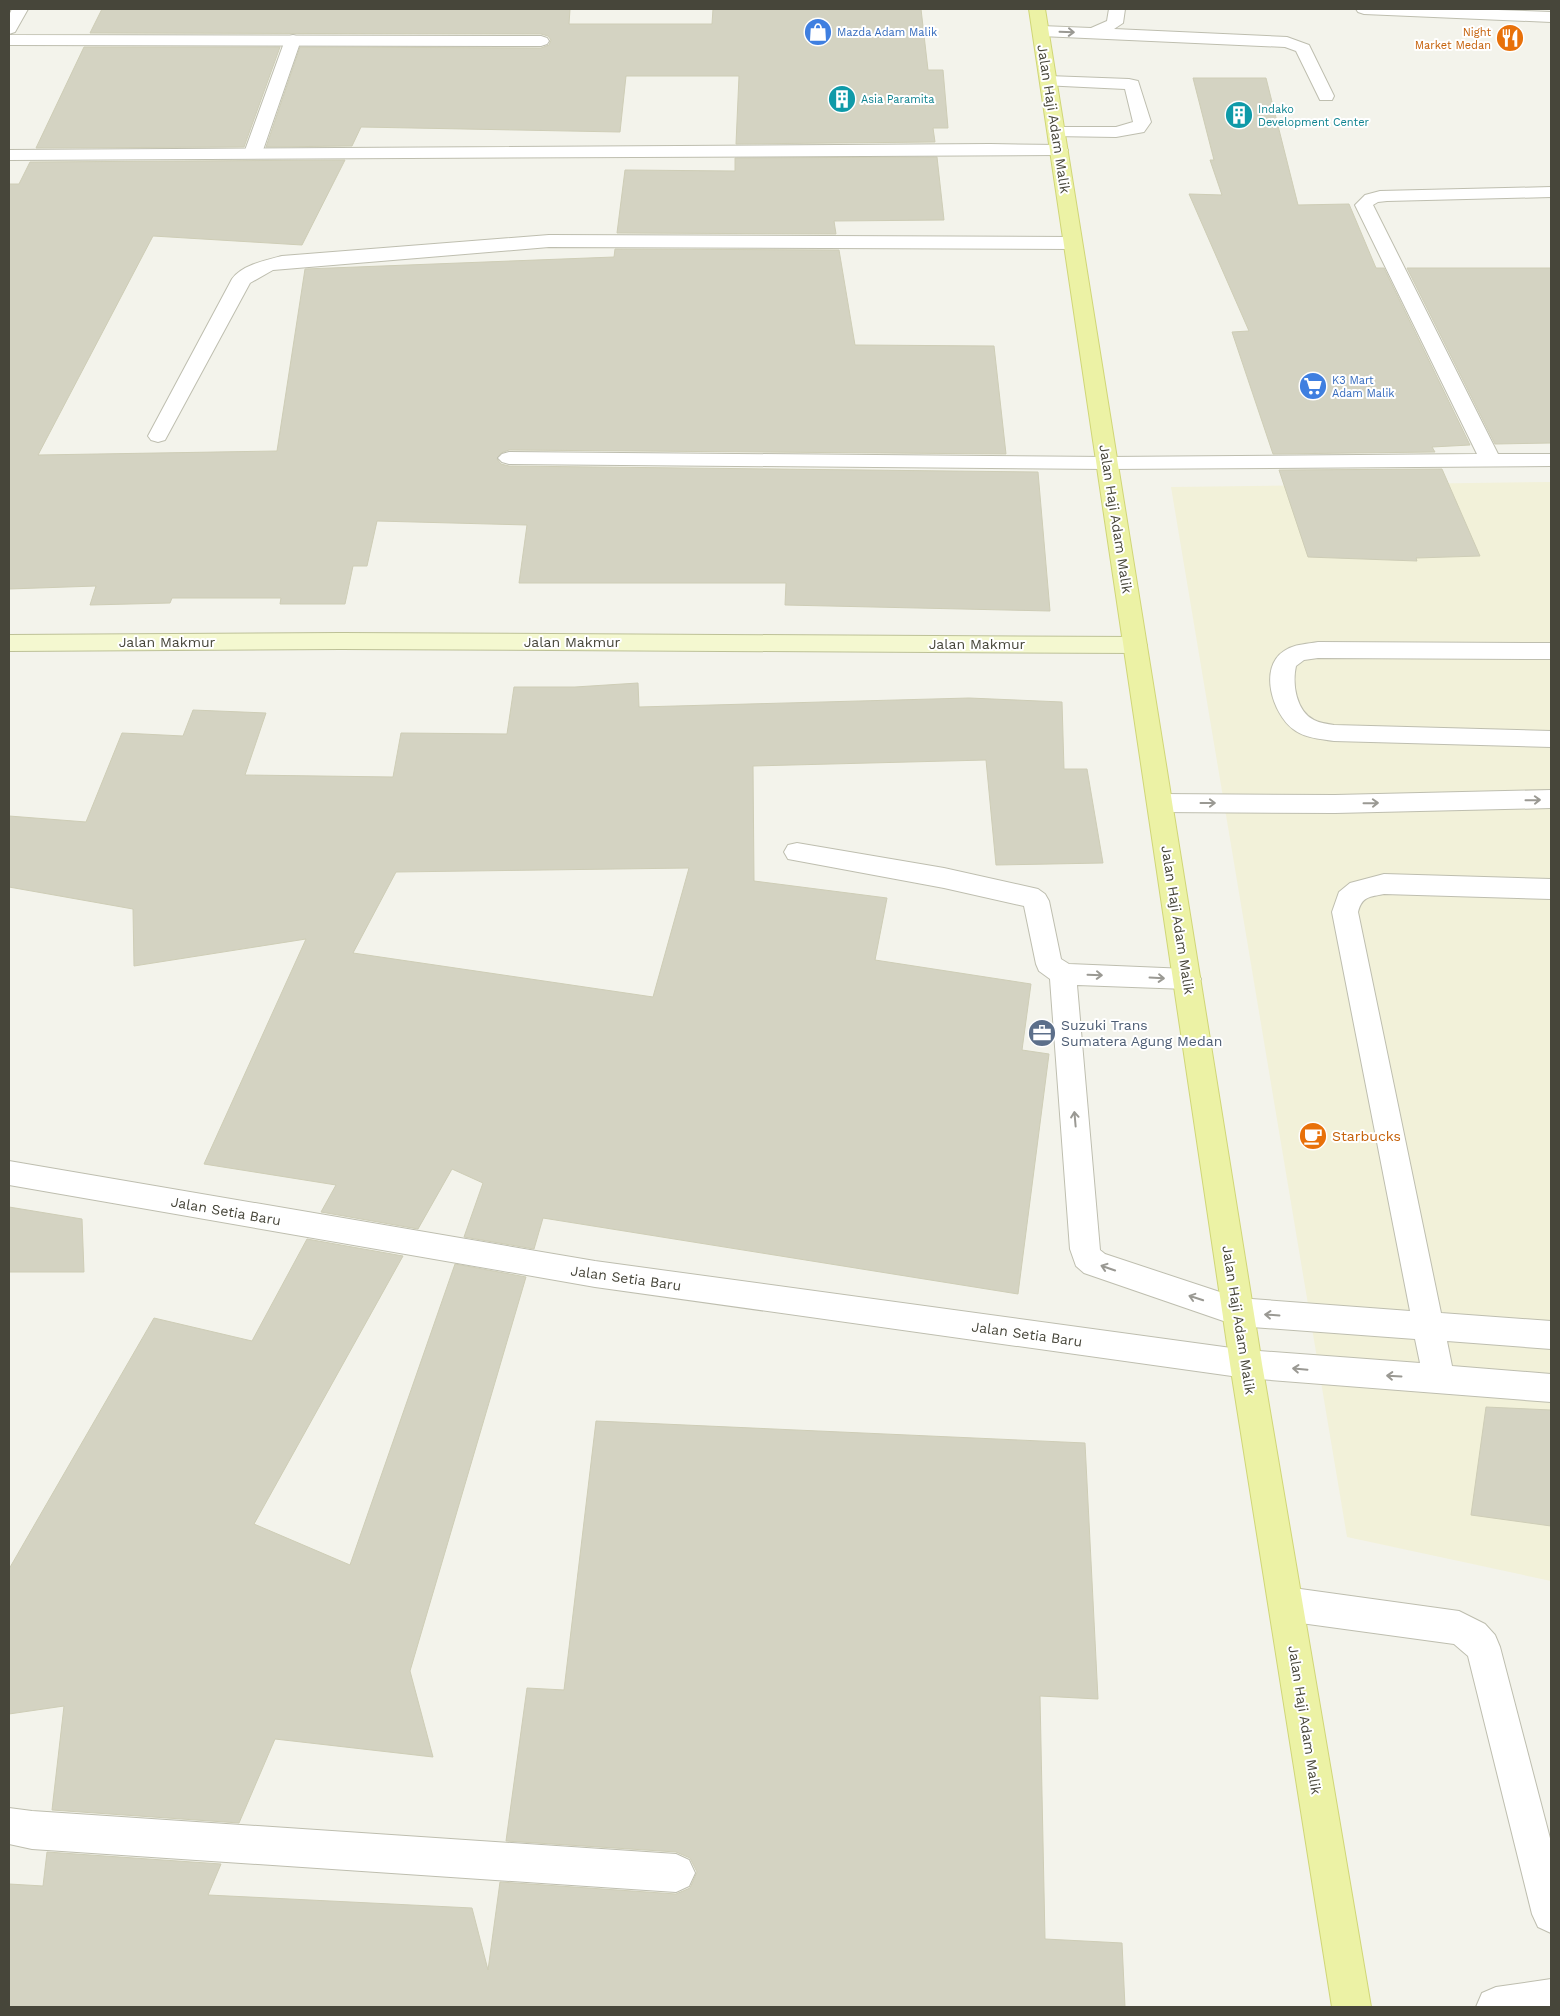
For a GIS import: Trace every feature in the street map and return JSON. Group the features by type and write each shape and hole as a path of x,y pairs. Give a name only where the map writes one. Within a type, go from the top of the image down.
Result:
{"main road":[{"name":"Jalan Haji Adam Malik","path":"1037,9 1246,1364 1352,2007"}],"street":[{"path":"9,29 20,9"},
{"path":"1094,33 1115,23 1117,9"},
{"path":"1364,9 1551,18"},
{"path":"1041,31 1287,42 1303,48 1326,96"},
{"path":"9,40 541,41"},
{"path":"253,154 293,40"},
{"path":"9,155 253,154 1058,141 1138,128 1142,122 1132,85 1048,81"},
{"path":"1491,461 1364,205 1372,198 1387,196 1551,192"},
{"path":"158,436 242,278 267,266 282,262 549,241 1073,243"},
{"path":"509,458 1108,463 1551,460"},
{"name":"Jalan Makmur","path":"9,642 341,641 1135,645"},
{"path":"1551,651 1318,650 1297,653 1287,660 1284,669 1283,689 1292,712 1301,723 1316,730 1551,739"},
{"path":"1160,803 1336,804 1551,799"},
{"path":"797,852 951,879 1029,896 1036,901 1049,964 1063,974 1187,979"},
{"path":"1439,1378 1345,912 1348,899 1359,890 1384,884 1551,889"},
{"path":"1063,974 1087,1257 1094,1264 1238,1312 1551,1335"},
{"name":"Jalan Setia Baru","path":"9,1172 596,1274 1246,1364 1551,1388"},
{"path":"1286,1604 1459,1628 1473,1636 1483,1647 1551,1914"},
{"path":"9,1826 32,1830 676,1873"},
{"path":"1496,2007 1551,1998"}],"shaded area":[{"path":"1551,482 1551,1581 1347,1537 1171,487"}],"building":[{"path":"102,9 570,9 569,24 712,24 713,9 921,9 928,70 943,70 948,128 933,128 935,142 736,144 739,76 626,76 620,132 361,127 352,146 266,147 300,47 541,48 549,45 551,40 548,36 541,34 90,33"},
{"path":"84,47 280,47 244,147 36,148"},
{"path":"1193,78 1266,78 1298,205 1349,204 1376,268 1384,268 1470,445 1432,447 1435,452 1273,454 1232,332 1249,331 1189,194 1222,195 1210,160 1214,160"},
{"path":"937,157 944,220 834,221 836,234 617,233 625,170 735,171 735,158"},
{"path":"345,160 302,245 153,236 38,455 277,451 305,269 614,257 615,249 839,250 855,345 994,346 1006,454 509,450 501,453 497,459 501,464 509,466 1038,472 1050,611 785,605 786,583 519,583 527,525 377,521 367,566 353,566 345,604 280,604 281,598 172,598 170,603 90,605 96,586 9,589 9,184 19,184 30,162"},
{"path":"1407,268 1551,268 1551,443 1495,444"},
{"path":"1442,469 1480,556 1416,558 1417,561 1308,557 1279,470"},
{"path":"638,683 639,707 969,698 1062,702 1064,769 1087,769 1103,863 996,865 986,760 753,766 754,881 887,898 875,960 1031,984 1022,1050 1049,1054 1018,1294 543,1218 534,1249 464,1237 483,1183 452,1169 418,1229 321,1212 336,1185 204,1164 306,939 134,966 133,909 9,887 9,816 86,822 122,733 183,736 193,710 266,713 245,775 393,777 401,733 507,734 514,687 575,687","holes":["689,868 653,997 353,953 396,872"]},
{"path":"9,1207 82,1219 84,1272 9,1272"},
{"path":"307,1239 403,1256 254,1524 350,1565 455,1264 526,1277 410,1671 433,1757 275,1739 239,1823 52,1810 64,1706 9,1714 9,1569 154,1318 252,1341"},
{"path":"1486,1407 1551,1410 1551,1526 1471,1515"},
{"path":"596,1421 1085,1443 1098,1699 1040,1696 1045,1939 1122,1943 1125,2007 9,2007 9,1884 43,1886 47,1852 221,1864 208,1895 472,1908 488,1970 500,1882 676,1894 690,1888 697,1872 690,1858 676,1852 506,1841 527,1688 564,1690"}],"place":[{"name":"Mazda Adam Malik","path":"818,32"},
{"name":"Night Market Medan","path":"1510,38"},
{"name":"Asia Paramita","path":"842,99"},
{"name":"Indako Development Center","path":"1239,115"},
{"name":"K3 Mart Adam Malik","path":"1313,386"},
{"name":"Suzuki Trans Sumatera Agung Medan","path":"1042,1033"},
{"name":"Starbucks","path":"1313,1136"}]}
